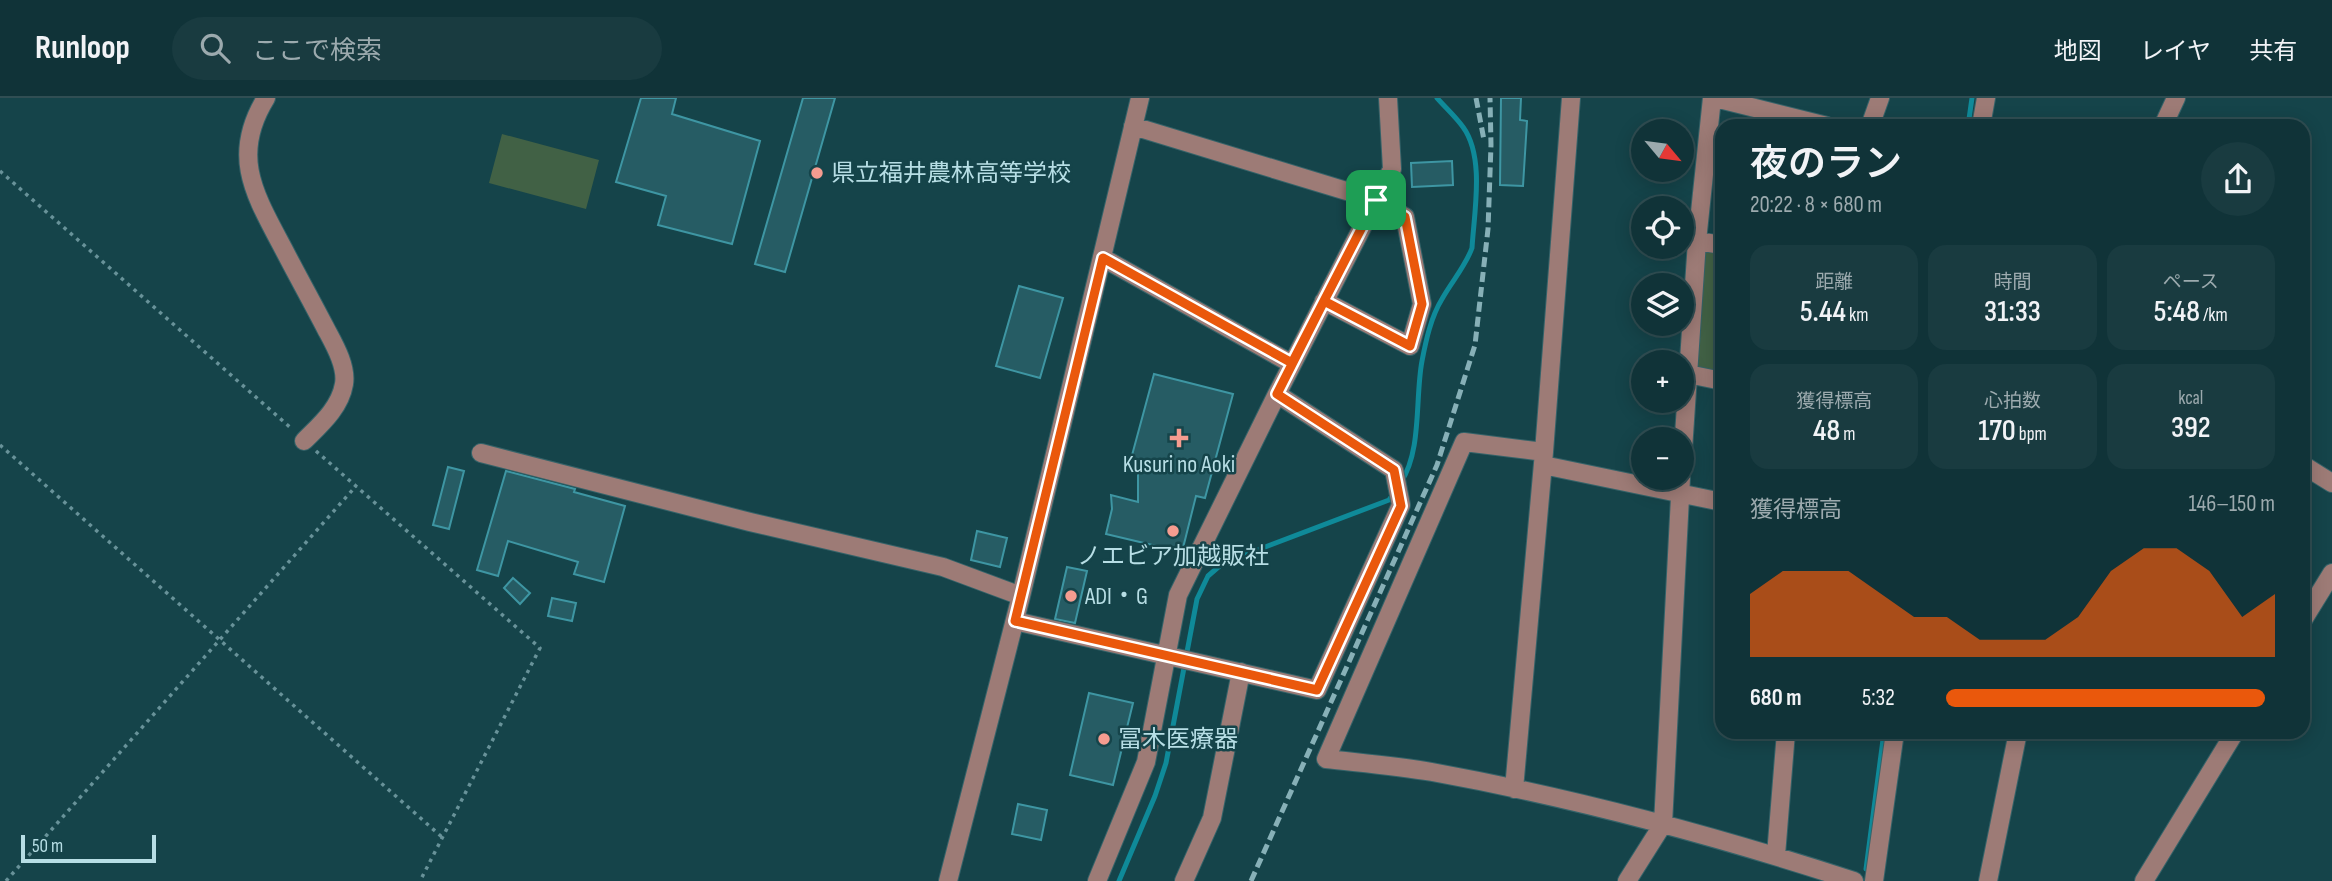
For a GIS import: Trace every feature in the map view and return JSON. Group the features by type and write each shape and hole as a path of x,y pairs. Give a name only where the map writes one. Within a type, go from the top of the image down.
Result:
{"street":[{"path":"266,98 250,136 248,162 255,194 338,352 345,382 339,400 327,418 304,441"},
{"path":"948,881 1015,621 1140,98"},
{"path":"1097,881 1146,762 1178,595 1292,363 1392,169 1388,98"},
{"path":"1514,789 1571,98"},
{"path":"1690,350 1697,240 1714,98 1799,119"},
{"path":"1872,119 1880,98"},
{"path":"1982,119 1986,98"},
{"path":"2166,119 2176,98"},
{"path":"1133,126 1376,200 1405,217 1422,304 1410,346 1324,301"},
{"path":"1697,240 1715,244"},
{"path":"1103,258 1292,363"},
{"path":"1694,375 1715,380"},
{"path":"1015,621 1317,690 1401,506 1394,470 1277,394"},
{"path":"1631,476 1464,442 1326,759 1430,772 1514,789 1663,824 1776,855 1854,881"},
{"path":"481,453 618,489 943,567 1021,596"},
{"path":"2310,470 2332,483"},
{"path":"1627,881 1663,824 1680,490"},
{"path":"1692,490 1715,499"},
{"path":"2310,609 2332,573"},
{"path":"1184,881 1212,818 1241,673"},
{"path":"1776,855 1786,739"},
{"path":"1874,881 1894,739"},
{"path":"1988,881 2017,739"},
{"path":"2144,881 2231,739"}],"path":[{"path":"0,171 540,648 420,881"},
{"path":"0,445 443,838"},
{"path":"6,881 356,486"}],"green space":[{"path":"502,134 599,160 586,209 489,183"},
{"path":"1696,245 1715,249 1715,379 1694,375 1694,350 1689,350 1690,336 1694,336"}],"building":[{"path":"641,98 676,98 672,114 760,141 732,244 658,225 666,196 616,182"},
{"path":"803,98 835,98 785,272 755,264"},
{"path":"1501,98 1521,98 1520,120 1527,121 1523,186 1500,185"},
{"path":"1452,161 1453,185 1412,187 1411,163"},
{"path":"1019,286 1063,298 1040,378 996,366"},
{"path":"1154,374 1233,394 1205,498 1196,496 1182,552 1106,534 1112,509 1111,495 1138,502 1138,473 1128,470"},
{"path":"448,467 464,471 449,529 433,525"},
{"path":"506,471 575,489 574,492 625,506 604,582 574,574 578,562 508,541 498,576 477,570"},
{"path":"977,531 1007,538 1000,567 971,560"},
{"path":"1067,567 1087,571 1075,623 1055,619"},
{"path":"513,578 530,593 520,604 504,588"},
{"path":"552,598 576,603 572,621 548,616"},
{"path":"1089,693 1133,703 1113,785 1070,775"},
{"path":"1018,804 1047,810 1041,840 1012,834"}],"waterway":[{"path":"1401,482 1408,469 1415,440 1420,375 1429,329 1438,306 1472,248 1476,202 1474,154 1463,127 1437,98"},
{"path":"1969,119 1972,98"},
{"path":"1119,881 1166,763 1197,599 1208,576 1223,563 1389,500 1394,493"},
{"path":"1866,869 1883,739"}],"railway":[{"path":"1476,98 1484,140"},
{"path":"1251,881 1437,465 1475,345 1488,229 1490,98"}],"place":[{"name":"県立福井農林高等学校","path":"817,173"},
{"name":"Kusuri no Aoki","path":"1179,438"},
{"name":"ノエビア加越販社","path":"1173,531"},
{"name":"ADI・G","path":"1071,596"},
{"name":"冨木医療器","path":"1104,739"}],"route":[{"path":"1376,200 1405,217 1422,304 1410,346 1324,301 1277,394 1394,470 1401,506 1317,690 1015,621 1103,258 1292,363 1376,200"}]}
